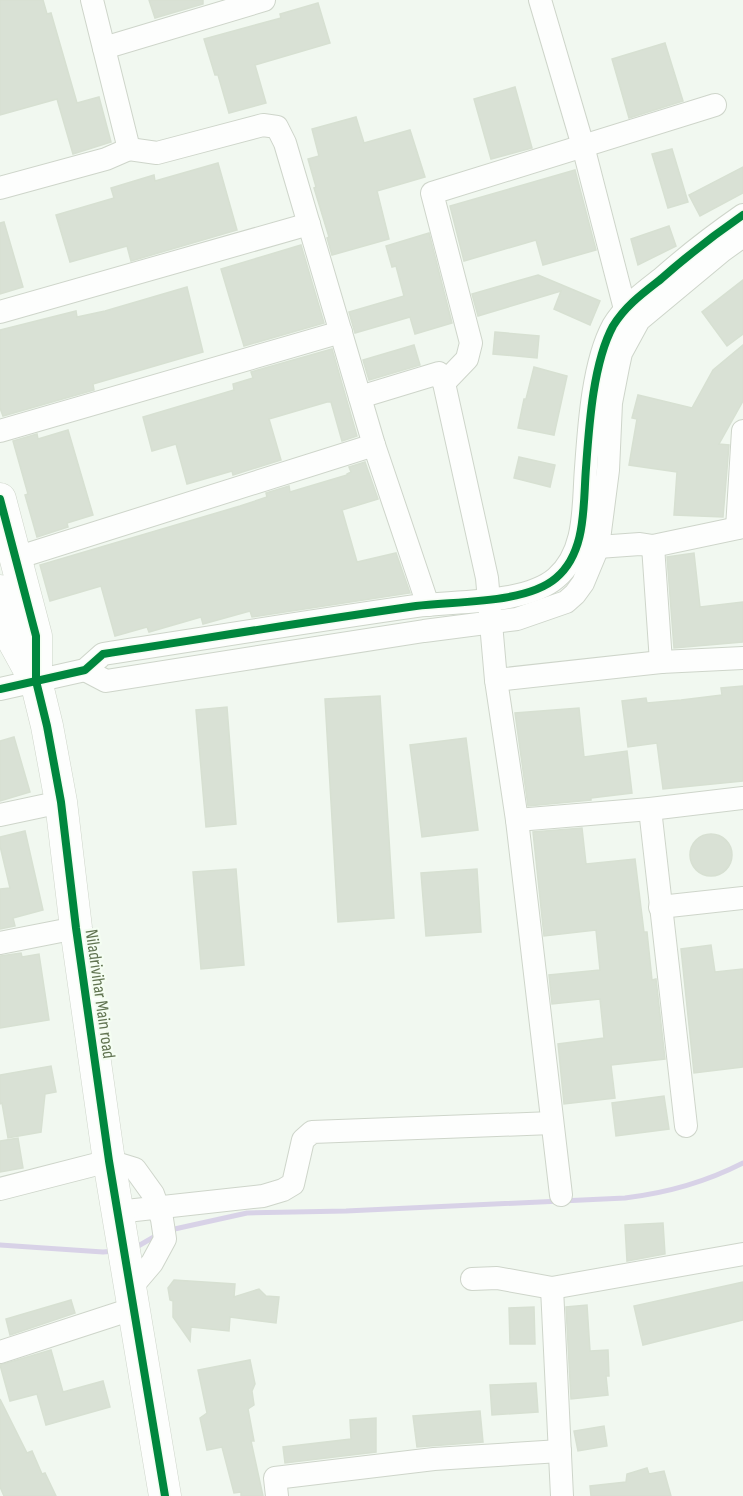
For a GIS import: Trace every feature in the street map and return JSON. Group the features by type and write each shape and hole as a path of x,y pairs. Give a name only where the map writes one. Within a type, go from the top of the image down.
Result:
{"street":[{"path":"92,0 129,148"},
{"path":"104,48 264,0"},
{"path":"540,0 584,146 625,309"},
{"path":"444,383 467,359 471,343 432,193 715,105"},
{"path":"0,188 106,159 129,148 157,153 263,125 277,127 285,142 374,445 428,605"},
{"path":"0,689 85,670 103,654 428,605 531,592 556,578 572,559 581,531 587,454 600,363 613,326 625,309 709,238 743,215"},
{"path":"0,312 309,224"},
{"path":"85,670 106,681 424,631 517,619 566,602 583,583 598,546 608,470 611,403 621,353 639,320 743,236"},
{"path":"0,431 341,332"},
{"path":"360,397 439,373 444,383 487,578 496,680 517,819 561,1195"},
{"path":"598,546 640,544 653,546 740,528 743,431"},
{"path":"16,558 374,445"},
{"name":"Niladrivihar Main road","path":"0,499 36,636 36,681 61,802 76,928 117,1217 165,1496"},
{"path":"653,546 661,662"},
{"path":"0,591 13,640 36,681"},
{"path":"496,680 661,662 743,658"},
{"path":"517,819 650,809 743,798"},
{"path":"0,815 61,802"},
{"path":"650,809 686,1126"},
{"path":"660,907 743,898"},
{"path":"0,943 76,928"},
{"path":"117,1217 158,1207 264,1196 283,1190 293,1184 303,1140 312,1132 552,1123"},
{"path":"0,1189 109,1161 135,1169 153,1194 162,1219 165,1239 152,1263 129,1288 0,1352"},
{"path":"471,1279 497,1278 552,1288 743,1254"},
{"path":"552,1288 562,1496"},
{"path":"277,1496 275,1478 434,1459 560,1451"}],"building":[{"path":"0,0 43,0 47,14 51,13 77,103 99,97 111,142 73,154 57,99 0,115"},
{"path":"149,0 203,0 203,4 155,18"},
{"path":"318,3 330,43 255,65 266,103 229,113 204,39 281,18 280,14"},
{"path":"665,43 683,101 629,118 612,59"},
{"path":"515,87 532,148 491,159 474,99"},
{"path":"356,117 364,143 410,130 425,177 377,191 389,239 332,255 308,159 319,156 312,129"},
{"path":"672,149 688,202 668,208 652,154"},
{"path":"218,163 237,230 131,261 127,246 70,262 56,215 114,198 111,188 154,175 155,181"},
{"path":"743,167 743,193 700,216 689,195"},
{"path":"575,170 596,250 543,265 536,240 464,261 450,206"},
{"path":"4,222 23,287 0,294 0,223"},
{"path":"669,226 676,246 638,265 631,239"},
{"path":"429,233 452,323 415,334 410,317 355,333 349,312 404,296 396,266 392,267 386,246"},
{"path":"301,245 324,323 244,346 221,269"},
{"path":"538,275 600,301 590,325 554,309 561,291 478,316 472,294"},
{"path":"743,280 743,334 727,346 702,312"},
{"path":"187,287 203,352 93,384 94,390 3,416 0,408 0,330 76,311 77,317 105,311"},
{"path":"495,332 539,336 537,358 493,354"},
{"path":"414,345 420,365 369,380 363,360"},
{"path":"743,345 743,401 719,444 729,445 723,517 674,515 677,472 629,465 637,419 632,418 638,395 692,408 713,370"},
{"path":"332,349 357,436 342,441 331,402 327,402 269,419 281,460 233,475 232,471 187,484 176,444 152,451 143,417 234,390 233,384 253,378 251,372"},
{"path":"534,367 567,376 554,435 518,428"},
{"path":"68,430 93,515 67,523 68,527 37,537 13,441 37,434 38,439"},
{"path":"519,457 555,465 550,487 514,478"},
{"path":"365,462 378,499 342,510 357,562 396,553 410,593 252,617 250,611 203,624 201,617 149,632 147,627 115,636 101,586 50,601 40,565 240,506 267,497 266,493 289,486 290,492 347,475 351,472 349,467"},
{"path":"694,553 700,607 743,602 743,642 674,648 667,557"},
{"path":"743,686 743,781 663,789 657,743 628,747 622,701 646,698 647,703 722,695 721,688"},
{"path":"380,696 394,918 338,922 325,699"},
{"path":"227,707 236,824 206,827 196,710"},
{"path":"579,708 584,757 627,751 632,793 591,798 591,800 528,806 515,713"},
{"path":"14,737 30,792 0,801 0,741"},
{"path":"466,738 478,830 422,837 410,745"},
{"path":"582,828 586,864 635,859 652,980 656,979 665,1059 611,1065 615,1098 564,1104 558,1044 604,1038 600,999 552,1004 549,975 600,970 596,930 544,936 533,832"},
{"path":"25,831 43,910 13,918 15,926 0,929 0,889 10,888 0,837"},
{"path":"711,834 726,840 732,855 726,870 711,876 696,870 690,855 696,840"},
{"path":"236,869 244,965 201,969 193,872"},
{"path":"477,869 481,932 426,936 421,873"},
{"path":"711,945 715,972 743,969 743,1067 694,1073 681,949"},
{"path":"21,953 22,957 39,954 49,1020 0,1028 0,956"},
{"path":"51,1066 56,1092 45,1094 41,1132 8,1138 2,1103 0,1104 0,1075"},
{"path":"664,1096 669,1129 616,1136 612,1103"},
{"path":"18,1138 23,1168 0,1172 0,1141"},
{"path":"663,1223 665,1254 627,1261 625,1225"},
{"path":"174,1280 235,1284 234,1297 259,1289 266,1296 279,1297 276,1323 230,1317 229,1331 191,1327 190,1341 173,1317 173,1301 170,1300 168,1288"},
{"path":"743,1282 743,1320 643,1345 634,1306"},
{"path":"71,1300 75,1313 10,1335 6,1319"},
{"path":"587,1305 590,1351 608,1350 609,1376 606,1376 608,1395 571,1399 566,1307"},
{"path":"534,1307 535,1344 510,1344 509,1308"},
{"path":"51,1350 63,1392 103,1381 110,1407 46,1425 37,1394 10,1401 0,1365"},
{"path":"250,1360 255,1384 252,1391 254,1405 248,1409 254,1441 251,1441 263,1496 241,1496 241,1492 234,1493 222,1447 207,1450 200,1418 207,1413 198,1370"},
{"path":"536,1383 538,1412 492,1415 490,1385"},
{"path":"0,1399 27,1453 32,1451 42,1474 45,1473 56,1496 4,1496 0,1487"},
{"path":"480,1411 483,1442 417,1447 413,1416"},
{"path":"376,1418 376,1452 285,1463 283,1447 351,1439 350,1420"},
{"path":"604,1426 607,1446 578,1451 574,1431"},
{"path":"647,1468 649,1474 664,1471 671,1496 591,1496 590,1486 626,1482 627,1474"}],"waterway":[{"path":"170,1230 247,1213 346,1211 625,1198 686,1186 743,1163"},
{"path":"133,1249 159,1234"},
{"path":"0,1245 115,1251"}],"cycle path":[{"path":"0,689 85,670 103,654 416,606 509,597 527,593 556,578 573,555 582,527 593,395 601,358 613,326 623,312 641,295 743,215"},
{"path":"0,499 36,636 36,681 61,802 76,928 109,1161 165,1496"}]}
